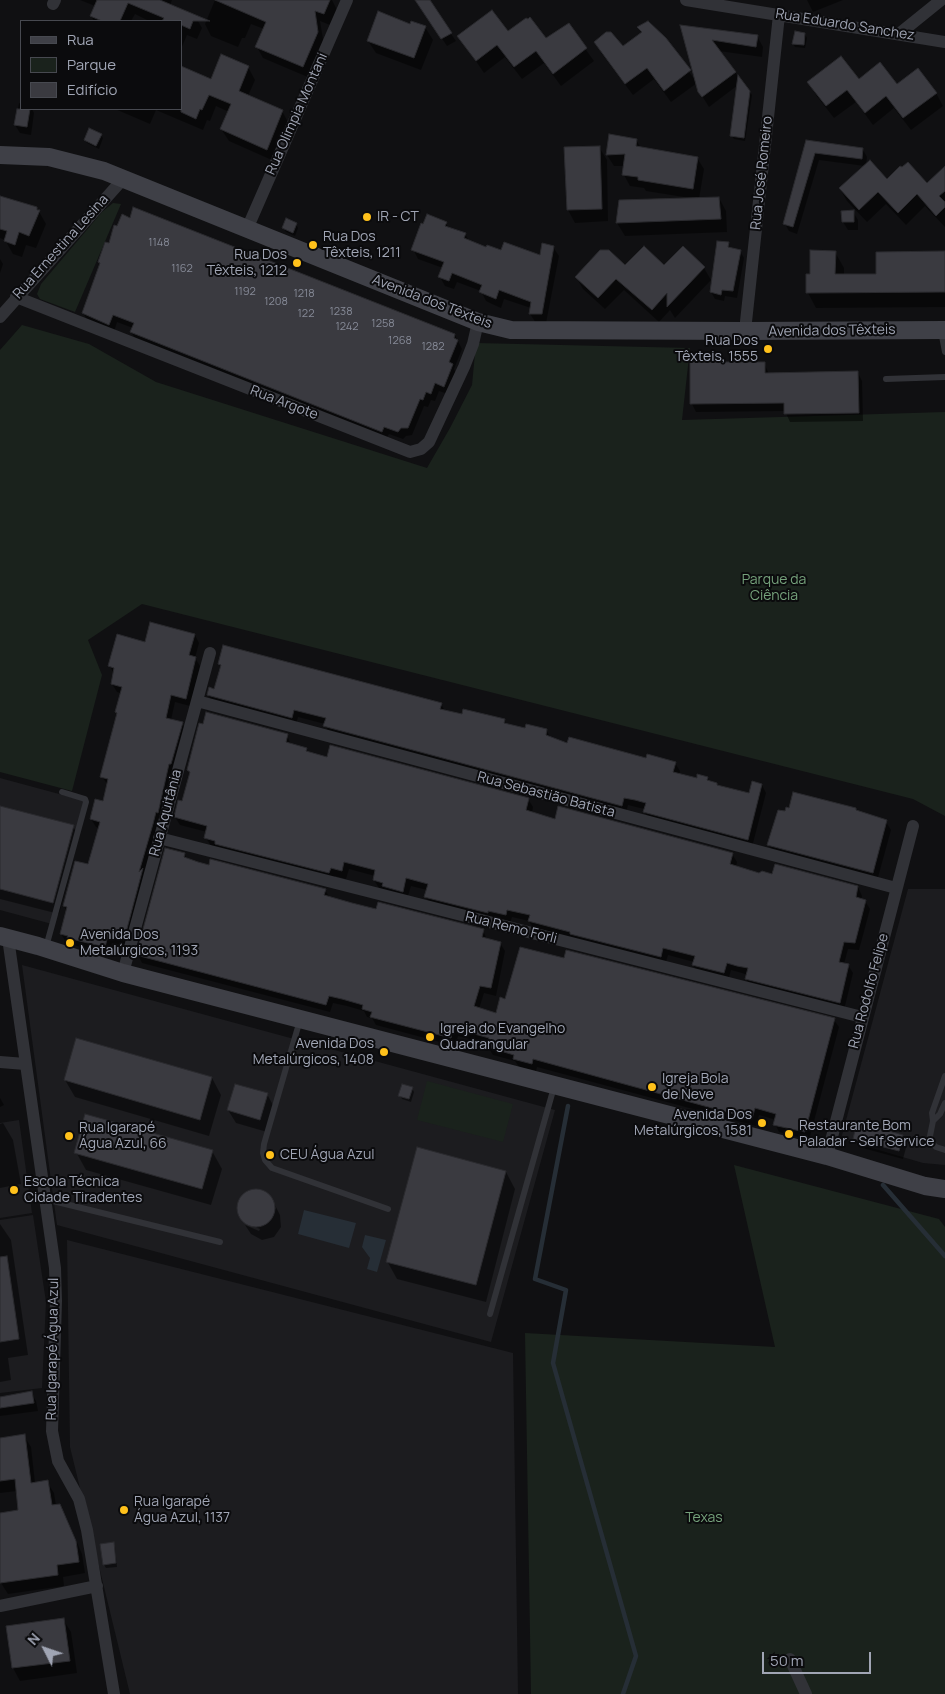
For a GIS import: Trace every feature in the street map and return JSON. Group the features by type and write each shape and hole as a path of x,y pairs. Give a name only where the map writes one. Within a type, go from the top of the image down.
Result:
{"main road":[{"name":"Avenida dos Têxteis","path":"0,155 49,157 104,172 478,322 511,330 745,332 943,330"},
{"path":"4,937 46,948 123,973 826,1156 925,1186 945,1189"}],"street":[{"name":"Rua Olimpia Montani","path":"247,229 347,0"},
{"name":"Rua Eduardo Sanchez","path":"690,0 945,42"},
{"path":"899,34 941,0"},
{"name":"Rua José Romeiro","path":"745,332 779,15"},
{"name":"Rua Ernestina Lesina","path":"0,317 123,179"},
{"name":"Rua Argote","path":"16,297 410,452 421,449 429,442 464,367 473,344 478,322"},
{"name":"Rua Aquitânia","path":"123,973 210,653"},
{"name":"Rua Sebastião Batista","path":"197,701 896,888"},
{"name":"Rua Rodolfo Felipe","path":"826,1156 913,826"},
{"name":"Rua Remo Forli","path":"159,838 862,1017"},
{"name":"Rua Igarapé Água Azul","path":"4,937 55,1268 56,1301 52,1431 58,1462 79,1499 87,1530 114,1694"},
{"path":"0,1062 25,1064"},
{"path":"0,1606 97,1586"},
{"path":"790,1659 806,1694"}],"lane":[{"path":"943,330 945,352"},
{"path":"886,379 945,377"},
{"path":"46,948 86,802 86,799 62,792"},
{"path":"300,1019 264,1144 263,1153 265,1160 272,1168 388,1209"},
{"path":"945,1076 933,1117 930,1136 931,1142 936,1147 945,1150"},
{"path":"490,1314 554,1085"},
{"path":"933,1117 940,1114 945,1103"},
{"path":"45,1199 220,1242"}],"shaded area":[{"path":"0,778 85,801 52,924 0,910"},
{"path":"908,889 945,889 945,1165 923,1163 841,1139"},
{"path":"22,965 555,1110 491,1342 57,1225"},
{"name":"Escola Técnica Cidade Tiradentes","path":"19,1120 32,1213 0,1218 0,1123"},
{"path":"304,1210 356,1223 349,1248 298,1234"},
{"path":"33,1215 46,1302 42,1388 0,1393 0,1220"},
{"path":"365,1235 386,1240 377,1272 367,1269 370,1258 362,1247"},
{"path":"67,1240 513,1353 518,1694 130,1694 70,1447"}],"green space":[{"path":"113,203 121,204 75,312 40,299 37,294 41,284 102,212"},
{"name":"Parque da Ciência","path":"22,325 89,344 156,382 427,468 472,385 476,343 690,348 682,420 945,412 945,816 913,799 142,604 88,640 102,675 72,791 0,772 0,350"},
{"path":"427,1081 513,1104 503,1142 417,1120"},
{"name":"Texas","path":"734,1165 939,1219 945,1227 945,1694 531,1694 525,1333 775,1347"}],"building":[{"path":"97,0 160,0 210,21 193,21 190,29 182,25 182,20 163,20 164,18 128,3 120,20 100,20 90,16"},
{"path":"215,0 330,0 324,14 315,11 318,32 303,67 255,47 266,22"},
{"path":"415,0 430,0 452,33 441,39"},
{"path":"492,10 508,31 530,17 546,38 569,23 587,48 553,74 536,51 514,67 497,45 476,61 457,36"},
{"path":"378,11 410,24 411,21 426,26 414,58 367,41"},
{"path":"648,21 666,38 691,70 664,91 647,68 625,84 594,42 606,32 611,32 623,46 642,32 637,27"},
{"path":"680,25 758,35 756,47 712,40 736,72 702,97 698,92"},
{"path":"795,31 805,33 804,45 792,44"},
{"path":"221,54 249,66 239,91 283,110 267,150 220,129 231,104 209,95 196,119 181,112 182,66 211,79"},
{"path":"841,56 859,79 880,62 897,84 918,68 937,93 903,118 886,96 865,113 847,90 826,106 807,82"},
{"path":"738,75 750,91 744,138 730,136"},
{"path":"17,109 30,110 27,127 14,125"},
{"path":"89,128 102,134 96,146 84,140"},
{"path":"609,134 637,139 636,146 698,157 693,189 638,180 638,177 622,175 625,154 606,155"},
{"path":"806,140 863,148 862,159 815,153 793,227 783,224"},
{"path":"600,146 602,209 567,210 564,147"},
{"path":"870,160 887,179 900,166 902,167 908,162 927,183 945,166 945,191 939,196 945,202 945,207 936,216 917,194 898,213 878,192 859,210 839,188"},
{"path":"0,196 37,207 37,210 40,210 29,236 19,232 15,245 4,241 7,231 0,229"},
{"path":"719,197 721,219 616,223 619,200"},
{"path":"133,207 455,334 454,338 458,340 449,362 453,364 444,387 435,383 431,394 426,392 423,400 420,399 408,428 401,428 398,432 384,427 382,432 130,332 134,323 113,315 109,325 82,313 100,263 98,262 105,242 109,243 114,225 117,226 122,214 130,218"},
{"path":"854,210 854,222 842,222 841,211"},
{"path":"427,214 447,222 445,226 466,233 464,238 486,247 487,245 501,250 504,242 540,255 542,243 554,246 542,314 529,314 531,302 499,290 496,299 479,292 482,285 452,273 449,281 438,277 444,262 411,250 421,223 423,224"},
{"path":"286,218 297,223 293,233 282,228"},
{"path":"717,241 729,242 728,247 741,250 733,291 722,290 721,295 710,292"},
{"path":"644,246 664,265 683,246 705,267 667,307 667,293 652,310 616,279 598,298 575,277 600,250 609,250 625,265"},
{"path":"810,250 836,251 835,274 876,274 876,252 945,251 945,292 806,293 806,274 810,274"},
{"path":"690,362 765,362 765,373 858,371 859,413 784,414 784,403 690,404"},
{"path":"150,622 195,634 189,655 196,657 186,699 171,695 166,718 183,722 171,764 169,764 158,813 156,812 139,872 143,868 124,940 108,936 105,947 67,938 68,936 60,934 67,907 63,906 75,861 88,864 100,822 90,819 95,799 103,801 108,779 100,777 122,687 111,684 114,668 108,666 117,634 145,642"},
{"path":"223,645 442,703 440,709 462,714 463,709 505,719 504,723 525,728 526,724 547,729 546,735 567,743 569,737 646,758 647,754 676,762 673,772 697,778 697,774 708,777 707,780 717,783 717,785 749,793 752,781 762,784 748,840 643,812 646,803 635,800 624,798 622,806 323,726 326,718 294,710 292,718 207,695 209,687 214,689 221,665 218,664"},
{"path":"206,712 288,734 286,742 307,748 306,751 327,757 330,745 529,798 526,810 555,819 558,806 733,853 730,864 759,873 762,871 772,874 775,864 858,886 856,897 866,900 855,943 844,942 839,962 849,964 840,1003 745,979 748,968 727,963 724,973 692,965 695,956 663,948 661,957 570,934 570,932 528,921 530,915 507,910 506,915 488,911 488,913 424,897 428,884 406,878 403,892 382,886 383,883 373,880 375,870 344,862 342,871 331,868 329,873 215,844 215,841 204,838 207,826 174,817 178,800 182,801 190,772 187,770 199,723 203,724"},
{"path":"793,792 856,808 856,810 887,820 873,873 767,845 778,810 785,811 786,807 789,808"},
{"path":"0,806 74,825 53,903 0,889"},
{"path":"165,848 185,853 184,857 209,865 210,859 326,889 324,895 352,903 376,909 378,902 484,929 482,937 501,942 491,988 480,986 474,1006 496,1013 500,997 505,999 520,947 564,958 566,950 835,1018 805,1132 773,1125 776,1114 755,1108 752,1119 533,1059 532,1064 513,1059 514,1055 487,1047 489,1038 453,1028 451,1038 370,1017 372,1012 362,1009 363,1005 342,999 329,996 326,1005 136,955"},
{"path":"76,1038 212,1077 200,1120 64,1080"},
{"path":"235,1084 268,1093 260,1120 227,1110"},
{"path":"402,1084 413,1087 409,1099 398,1096"},
{"path":"85,1114 213,1150 202,1189 74,1153"},
{"path":"857,1122 903,1135 899,1151 853,1139"},
{"path":"417,1147 506,1171 476,1285 386,1262"},
{"path":"256,1189 270,1194 275,1208 270,1222 256,1227 242,1222 237,1208 242,1194"},
{"path":"7,1256 19,1339 0,1342 0,1257"},
{"path":"32,1391 34,1403 0,1408 0,1397"},
{"path":"25,1434 31,1483 48,1480 52,1505 60,1504 76,1541 79,1562 57,1565 58,1575 0,1583 0,1513 18,1510 15,1479 0,1481 0,1438"},
{"path":"114,1542 116,1563 103,1565 100,1544"},
{"path":"64,1618 70,1661 12,1668 6,1626"}],"waterway":[{"path":"568,1106 535,1279 566,1290 553,1363 636,1656 623,1694"},
{"path":"883,1185 945,1256"}],"place":[{"name":"IR - CT","path":"367,217"},
{"name":"Rua Dos Têxteis, 1211","path":"313,245"},
{"name":"Rua Dos Têxteis, 1212","path":"297,263"},
{"name":"Rua Dos Têxteis, 1555","path":"768,349"},
{"name":"Avenida Dos Metalúrgicos, 1193","path":"70,943"},
{"name":"Igreja do Evangelho Quadrangular","path":"430,1037"},
{"name":"Avenida Dos Metalúrgicos, 1408","path":"384,1052"},
{"name":"Igreja Bola de Neve","path":"652,1087"},
{"name":"Avenida Dos Metalúrgicos, 1581","path":"762,1123"},
{"name":"Restaurante Bom Paladar - Self Service","path":"789,1134"},
{"name":"Rua Igarapé Água Azul, 66","path":"69,1136"},
{"name":"CEU Água Azul","path":"270,1155"},
{"name":"Escola Técnica Cidade Tiradentes","path":"14,1190"},
{"name":"Rua Igarapé Água Azul, 1137","path":"124,1510"}]}
